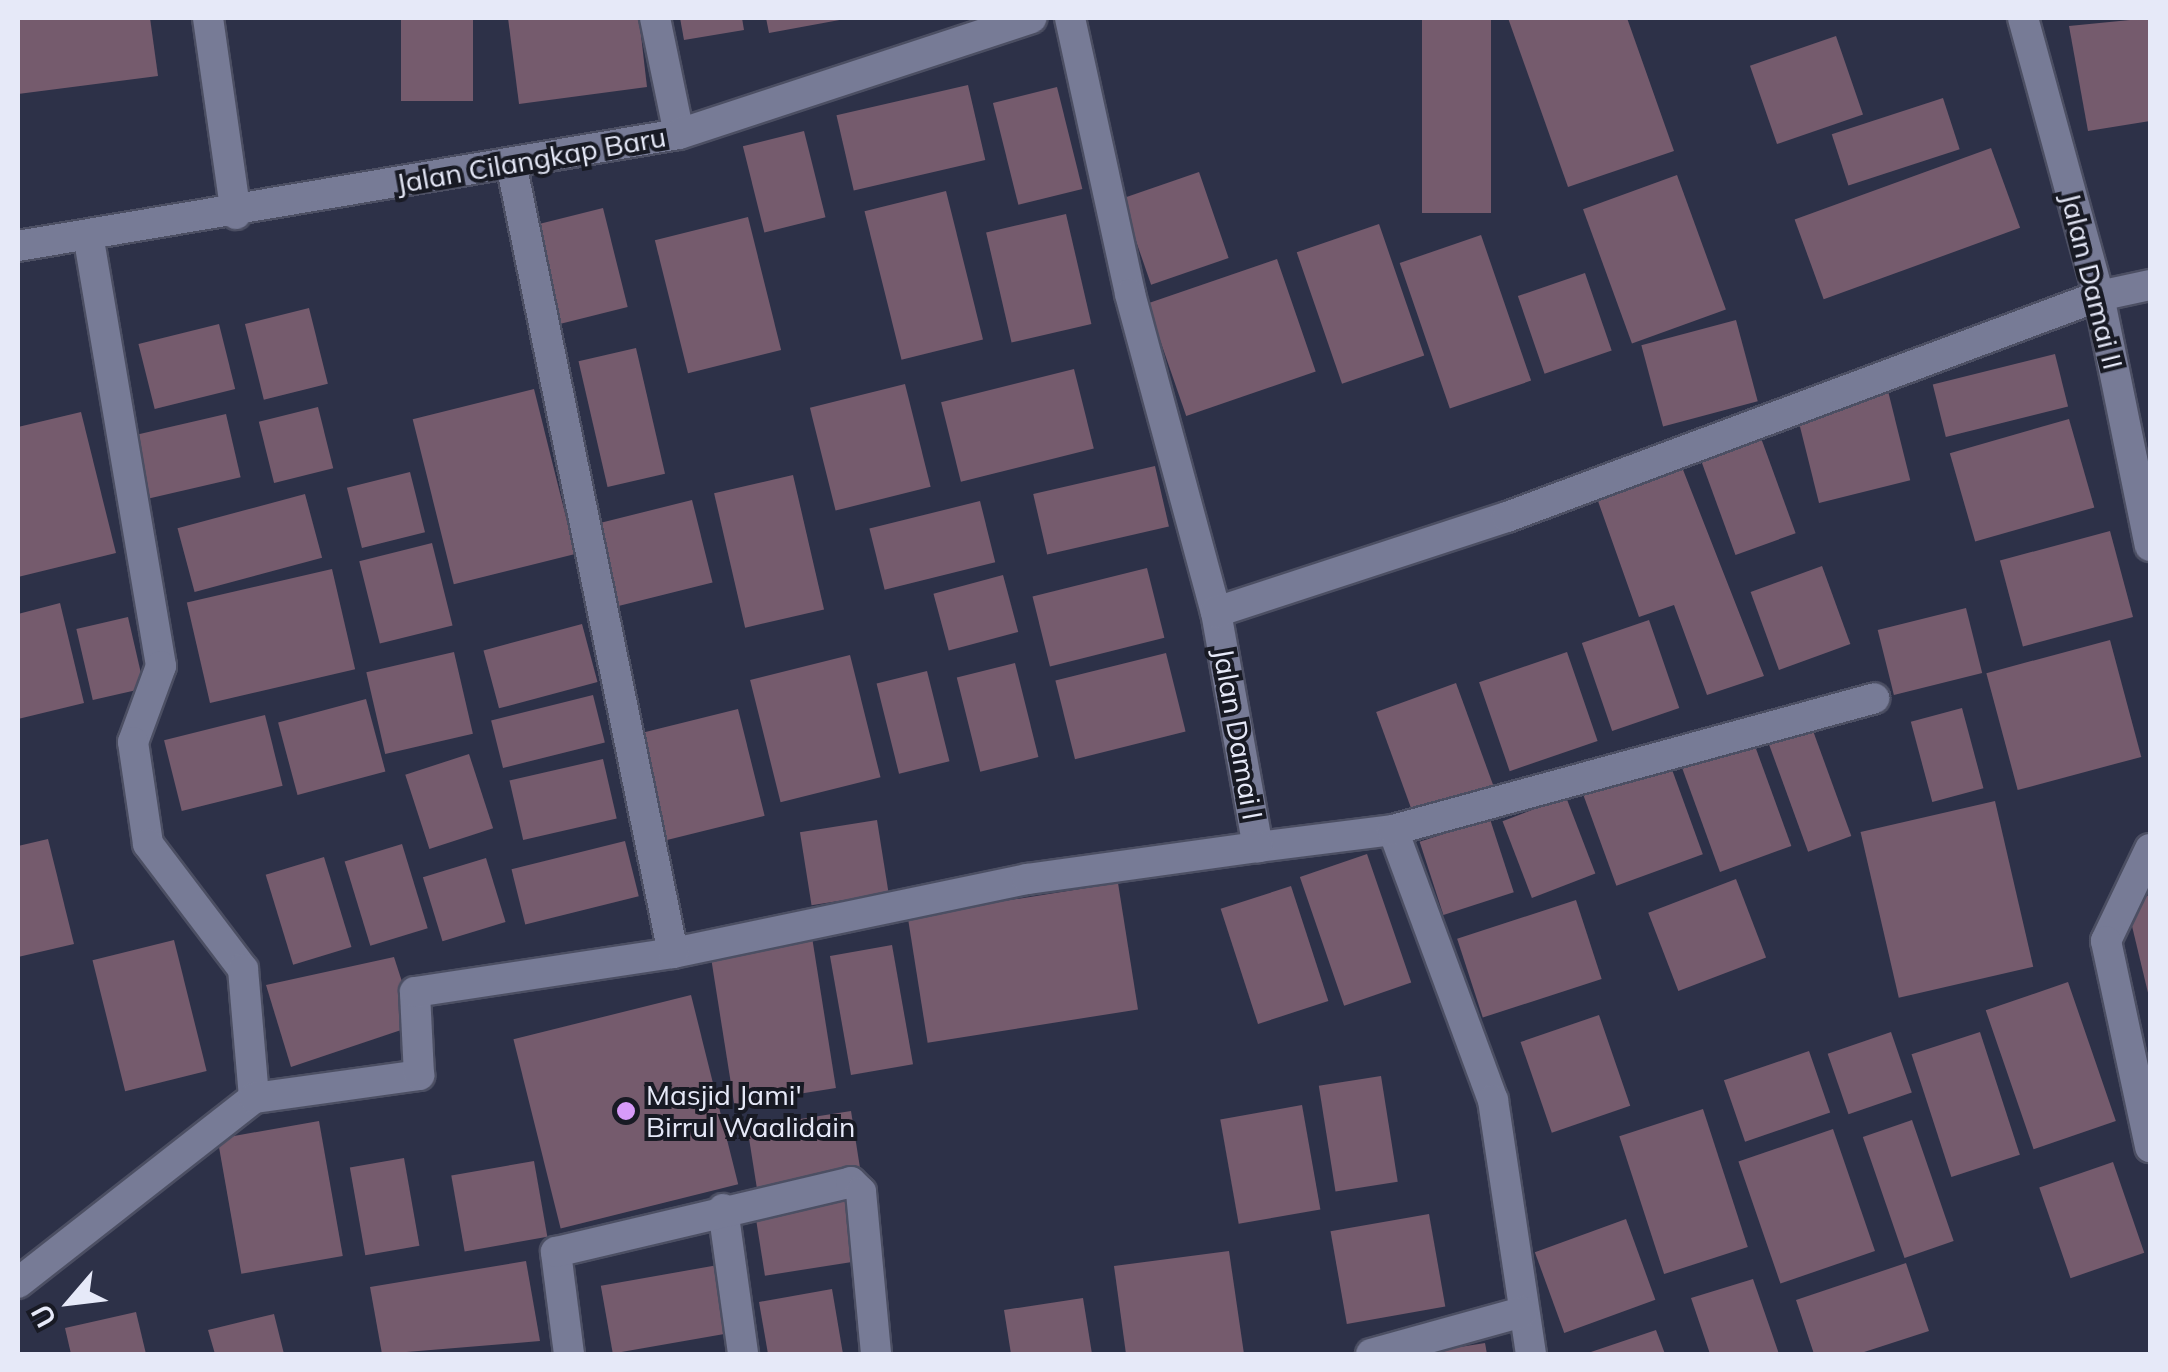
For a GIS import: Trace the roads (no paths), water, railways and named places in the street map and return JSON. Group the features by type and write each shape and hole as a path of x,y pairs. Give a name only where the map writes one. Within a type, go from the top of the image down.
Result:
{"street":[{"path":"208,18 236,214"},
{"path":"655,18 679,134"},
{"name":"Jalan Cilangkap Baru","path":"18,246 89,240 679,134 1031,18"},
{"name":"Jalan Damai I","path":"1070,18 1130,294 1216,612 1258,847 1393,830 1874,698"},
{"name":"Jalan Damai II","path":"2023,18 2099,296 2150,546"},
{"path":"511,162 673,953"},
{"path":"89,240 162,666 132,742 148,844 243,969 254,1098"},
{"path":"1216,612 1506,517 2099,296 2150,286"},
{"path":"1393,830 1493,1100 1531,1354"},
{"path":"18,1283 254,1098 419,1075 416,992 673,953 1026,879 1258,847"},
{"path":"2150,849 2106,941 2150,1147"},
{"path":"570,1354 556,1252 723,1210 858,1186 876,1354"},
{"path":"723,1210 743,1354"},
{"path":"1371,1354 1522,1312"}],"place":[{"name":"Masjid Jami' Birrul Waalidain","path":"626,1111"}]}
